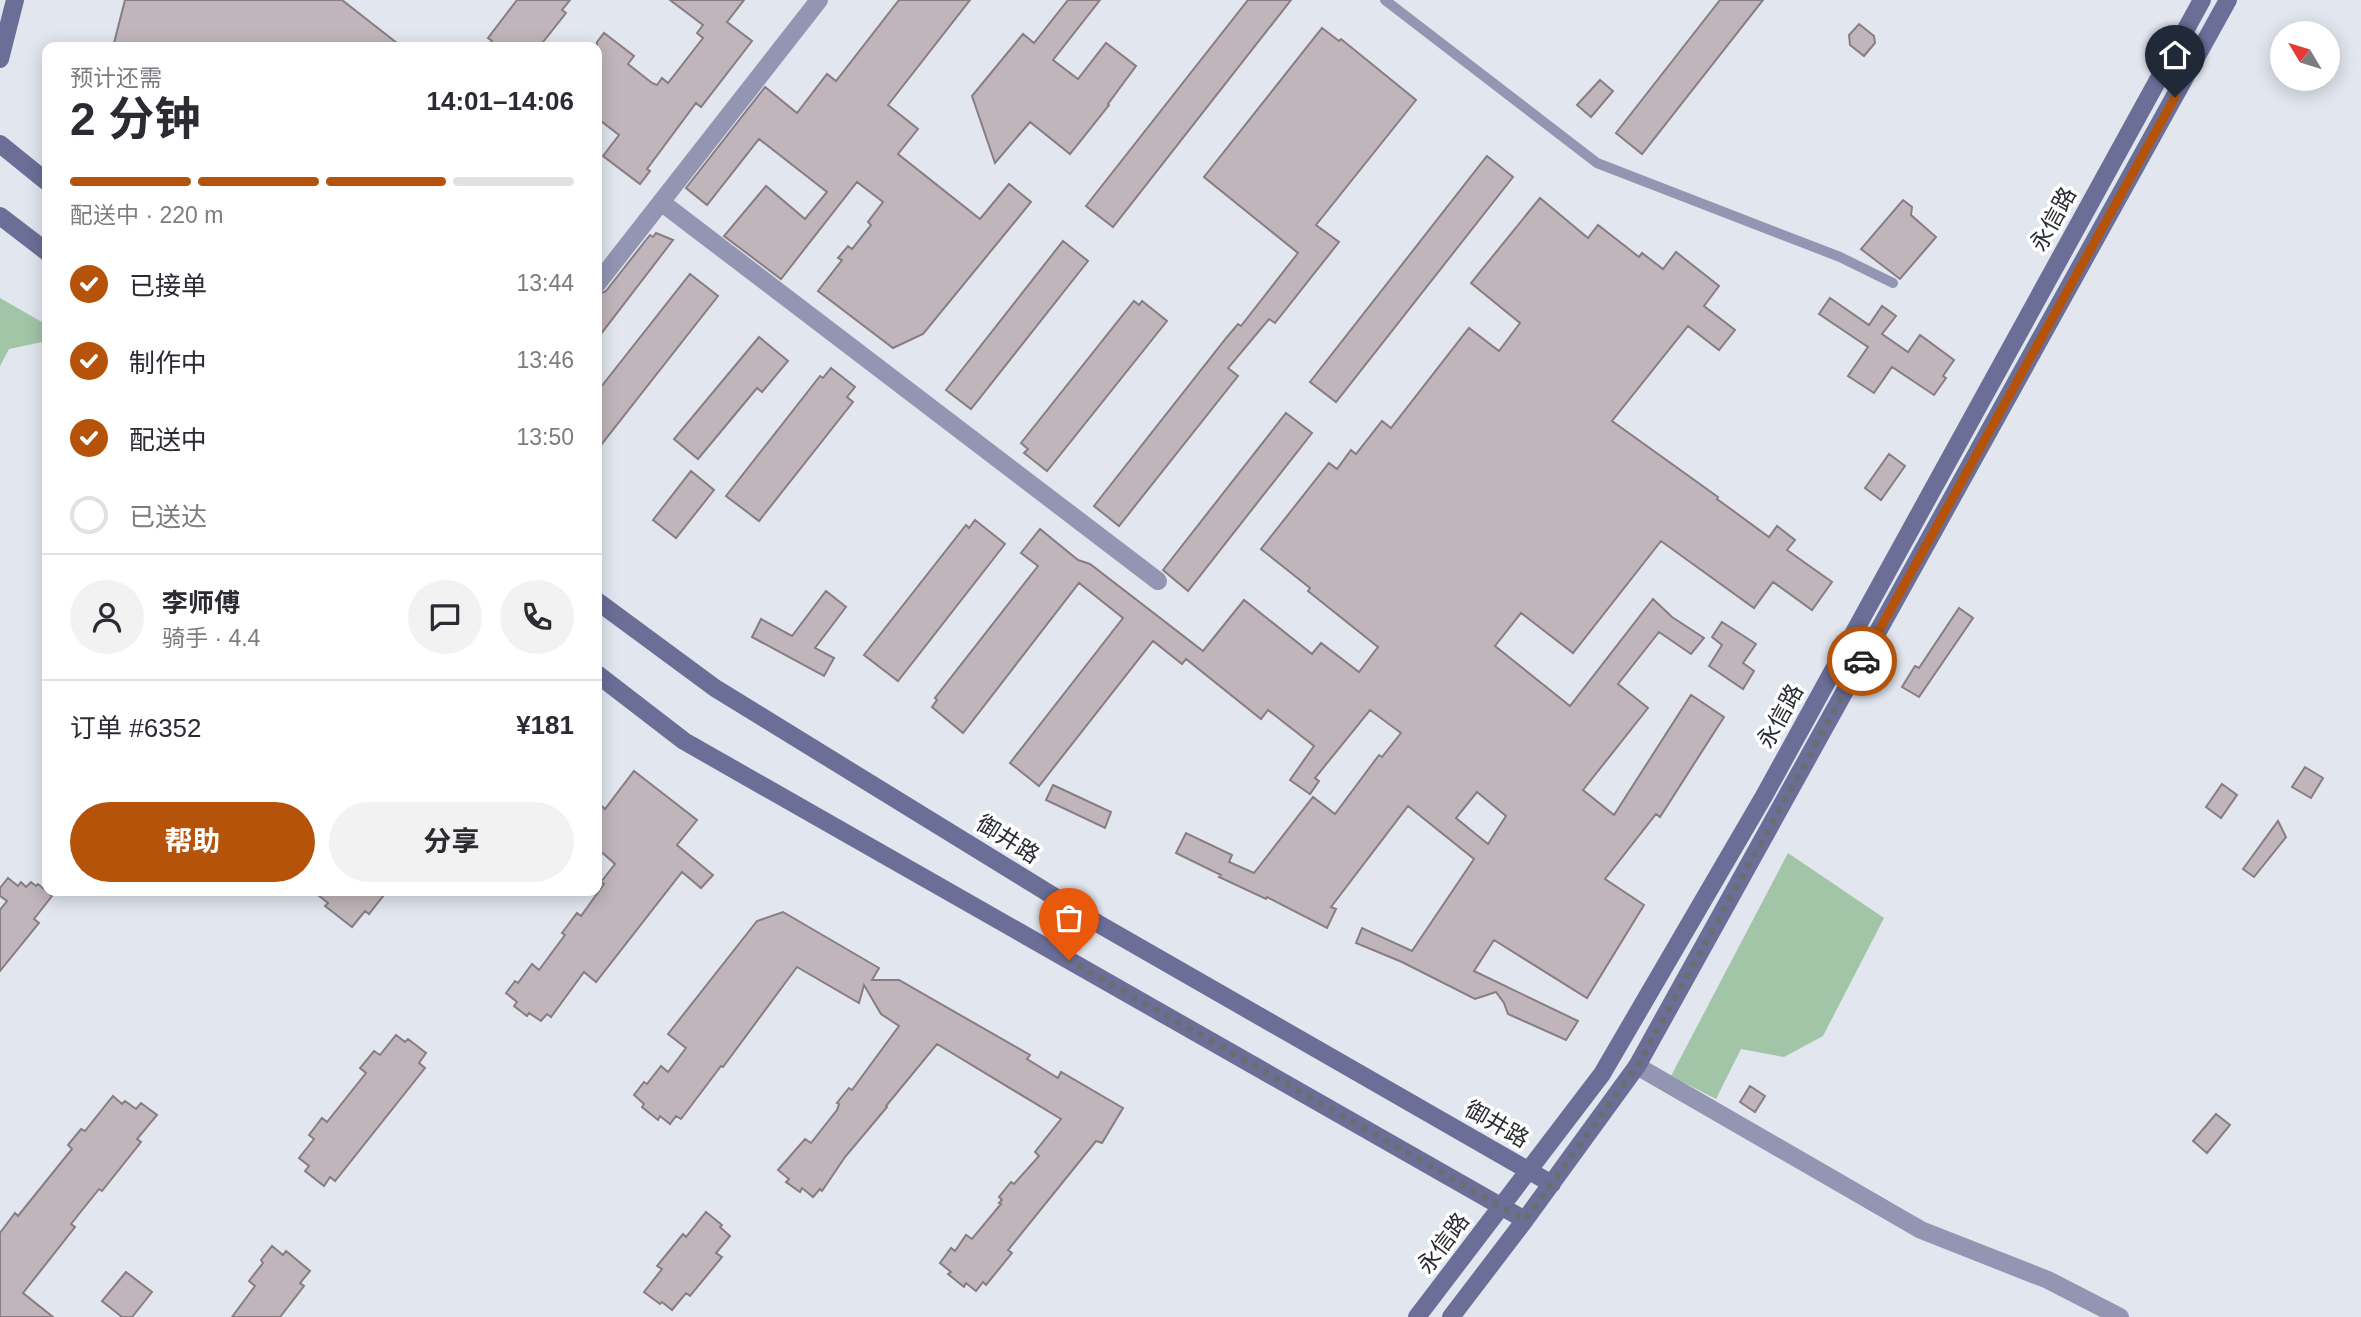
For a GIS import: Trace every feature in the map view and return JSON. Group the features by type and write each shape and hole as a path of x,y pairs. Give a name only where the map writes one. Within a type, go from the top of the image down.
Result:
{"street":[{"path":"0,60 15,0"},
{"path":"602,278 819,0"},
{"name":"永信路","path":"1417,1317 1602,1074 1764,796 2202,0"},
{"name":"永信路","path":"1451,1317 1637,1066 2228,0"},
{"path":"0,144 42,178"},
{"path":"661,202 1158,581"},
{"path":"0,216 42,248"},
{"name":"御井路","path":"602,605 715,688 1097,923 1552,1184"},
{"path":"602,678 684,741 1525,1220"},
{"path":"1637,1066 1921,1230 2048,1280 2120,1317"}],"lane":[{"path":"1385,0 1597,163 1840,257 1893,283"}],"green space":[{"path":"0,298 42,322 42,342 9,349 0,366"},
{"path":"1788,853 1884,918 1823,1036 1784,1057 1741,1049 1716,1099 1671,1076"}],"building":[{"path":"125,0 342,0 396,42 114,42"},
{"path":"517,0 570,0 562,10 566,13 543,42 491,42 488,38"},
{"path":"670,0 744,0 727,22 752,41 701,107 696,103 647,169 650,171 640,184 603,156 619,135 602,122 602,42 597,42 604,33 634,56 628,64 657,85 662,78 668,83 703,38 697,33 703,25"},
{"path":"899,0 970,0 888,105 918,129 898,154 980,219 1009,184 1031,202 923,334 893,348 818,291 842,260 838,258 848,246 852,249 871,225 868,222 883,202 857,182 781,279 724,236 766,186 805,219 827,192 759,139 707,205 686,188 765,87 797,113 827,74 836,81"},
{"path":"1068,0 1100,0 1053,60 1078,79 1106,43 1136,66 1070,154 1030,122 995,163 972,96 1023,34 1034,43"},
{"path":"1248,0 1291,0 1113,227 1086,206"},
{"path":"1720,0 1763,0 1642,154 1616,133"},
{"path":"1859,24 1874,36 1875,43 1864,56 1850,45 1849,35"},
{"path":"1322,28 1339,41 1341,39 1416,100 1316,225 1339,242 1275,323 1269,319 1228,368 1238,376 1119,526 1094,506 1227,337 1238,324 1241,326 1298,253 1204,177"},
{"path":"1600,80 1613,91 1591,117 1577,105"},
{"path":"1487,156 1513,177 1336,402 1310,382"},
{"path":"1540,198 1588,238 1598,225 1639,257 1642,253 1663,269 1676,252 1719,286 1704,306 1735,330 1719,350 1688,326 1612,421 1769,537 1777,526 1795,540 1787,550 1832,582 1812,610 1773,582 1754,608 1661,541 1573,653 1521,613 1495,646 1570,706 1653,599 1672,617 1704,638 1691,654 1659,632 1618,684 1648,708 1583,790 1614,815 1691,695 1724,717 1660,817 1656,814 1605,879 1644,905 1587,998 1494,940 1474,971 1578,1021 1566,1040 1508,1014 1496,992 1475,999 1402,962 1356,943 1362,928 1412,951 1474,859 1408,806 1331,907 1336,909 1327,928 1267,897 1266,899 1219,877 1221,875 1176,853 1186,833 1232,855 1229,862 1254,873 1313,797 1335,814 1379,755 1382,757 1401,733 1370,710 1315,778 1319,781 1310,794 1290,780 1314,746 1268,710 1261,719 1186,659 1182,664 1153,641 1039,786 1010,763 1123,618 1079,583 963,733 932,707 937,700 935,698 1038,566 1021,553 1040,529 1203,651 1244,600 1312,654 1321,643 1359,672 1378,647 1261,549 1329,463 1337,469 1351,450 1356,454 1382,421 1391,428 1469,328 1499,351 1520,323 1471,283","holes":["1477,792 1506,816 1488,844 1456,818"]},
{"path":"1903,200 1912,207 1911,215 1936,237 1900,279 1861,249"},
{"path":"656,233 673,240 602,332 602,293 650,235 653,237"},
{"path":"1063,241 1088,261 971,409 946,390"},
{"path":"690,274 718,296 602,444 602,386"},
{"path":"1830,298 1869,325 1882,306 1896,316 1882,334 1908,352 1920,335 1954,360 1934,395 1892,367 1874,393 1848,376 1868,347 1819,314"},
{"path":"1134,301 1139,305 1142,301 1167,321 1047,471 1024,453 1028,449 1021,443"},
{"path":"759,337 788,361 762,392 757,388 698,459 674,439"},
{"path":"831,368 855,387 847,397 853,402 759,521 726,496 820,376 823,378"},
{"path":"1286,413 1312,433 1188,591 1163,570"},
{"path":"1889,454 1905,466 1881,500 1865,488"},
{"path":"691,471 714,490 676,538 653,520"},
{"path":"975,520 1005,544 898,681 864,655 966,525 969,528"},
{"path":"826,591 846,607 815,648 834,658 824,676 752,637 761,619 792,636"},
{"path":"1959,608 1973,618 1919,697 1902,687 1915,666 1919,668"},
{"path":"1722,622 1756,644 1743,663 1754,671 1743,689 1709,666 1722,645 1712,637"},
{"path":"2305,767 2323,778 2311,798 2292,787"},
{"path":"634,771 697,820 677,845 713,875 701,888 682,872 596,982 584,972 551,1017 547,1014 541,1021 529,1013 527,1016 514,1006 517,1002 506,993 515,981 518,983 532,964 539,970 565,935 562,933 577,913 581,916 595,896 602,896 602,881 615,864 602,852 602,806 605,809"},
{"path":"2222,784 2237,795 2221,818 2206,807"},
{"path":"1053,785 1111,812 1105,828 1046,800"},
{"path":"2278,821 2286,837 2254,877 2243,869"},
{"path":"8,878 18,886 21,882 26,887 31,882 36,886 38,884 42,887 42,896 52,896 34,919 39,923 0,971 0,910 7,901 0,896 0,888"},
{"path":"319,896 383,896 369,914 365,911 352,927 325,906 328,903"},
{"path":"783,912 879,968 872,980 899,980 1030,1055 1027,1059 1058,1078 1061,1072 1123,1108 1102,1143 1096,1141 1008,1250 1012,1253 986,1285 983,1282 976,1291 966,1283 964,1287 948,1274 951,1272 940,1263 951,1248 955,1251 966,1235 972,1239 1001,1204 999,1197 1011,1182 1014,1184 1039,1156 1035,1152 1061,1119 937,1044 845,1157 822,1191 820,1189 813,1197 802,1188 800,1192 786,1182 789,1179 778,1170 805,1139 811,1143 837,1110 837,1103 849,1088 852,1090 899,1026 881,1014 864,985 859,1003 797,967 681,1119 676,1116 670,1124 660,1116 658,1120 642,1107 644,1104 634,1095 661,1066 668,1072 686,1048 668,1034 757,921"},
{"path":"396,1035 405,1042 408,1039 426,1053 419,1063 425,1068 335,1181 330,1177 324,1186 305,1171 309,1166 299,1158 314,1139 309,1135 322,1118 327,1122 366,1073 360,1068 374,1051 380,1055"},
{"path":"1750,1086 1765,1096 1755,1112 1740,1102"},
{"path":"113,1096 122,1104 125,1101 136,1109 141,1103 157,1115 137,1139 141,1142 102,1191 99,1189 71,1224 75,1227 23,1293 53,1317 0,1317 0,1233 15,1213 18,1216 72,1149 68,1145 81,1129 85,1131"},
{"path":"2216,1114 2230,1125 2207,1153 2193,1141"},
{"path":"706,1212 722,1225 720,1227 730,1236 716,1253 722,1257 690,1296 686,1293 672,1310 644,1292 662,1269 657,1266 683,1234 686,1237"},
{"path":"272,1246 283,1255 286,1251 310,1271 300,1283 304,1286 280,1317 232,1317 255,1286 249,1281"},
{"path":"126,1272 152,1292 132,1317 122,1317 102,1301"}],"way so far":[{"path":"1069,960 1525,1220 1637,1066 1862,661"}],"route":[{"path":"1862,661 2175,97"}]}
